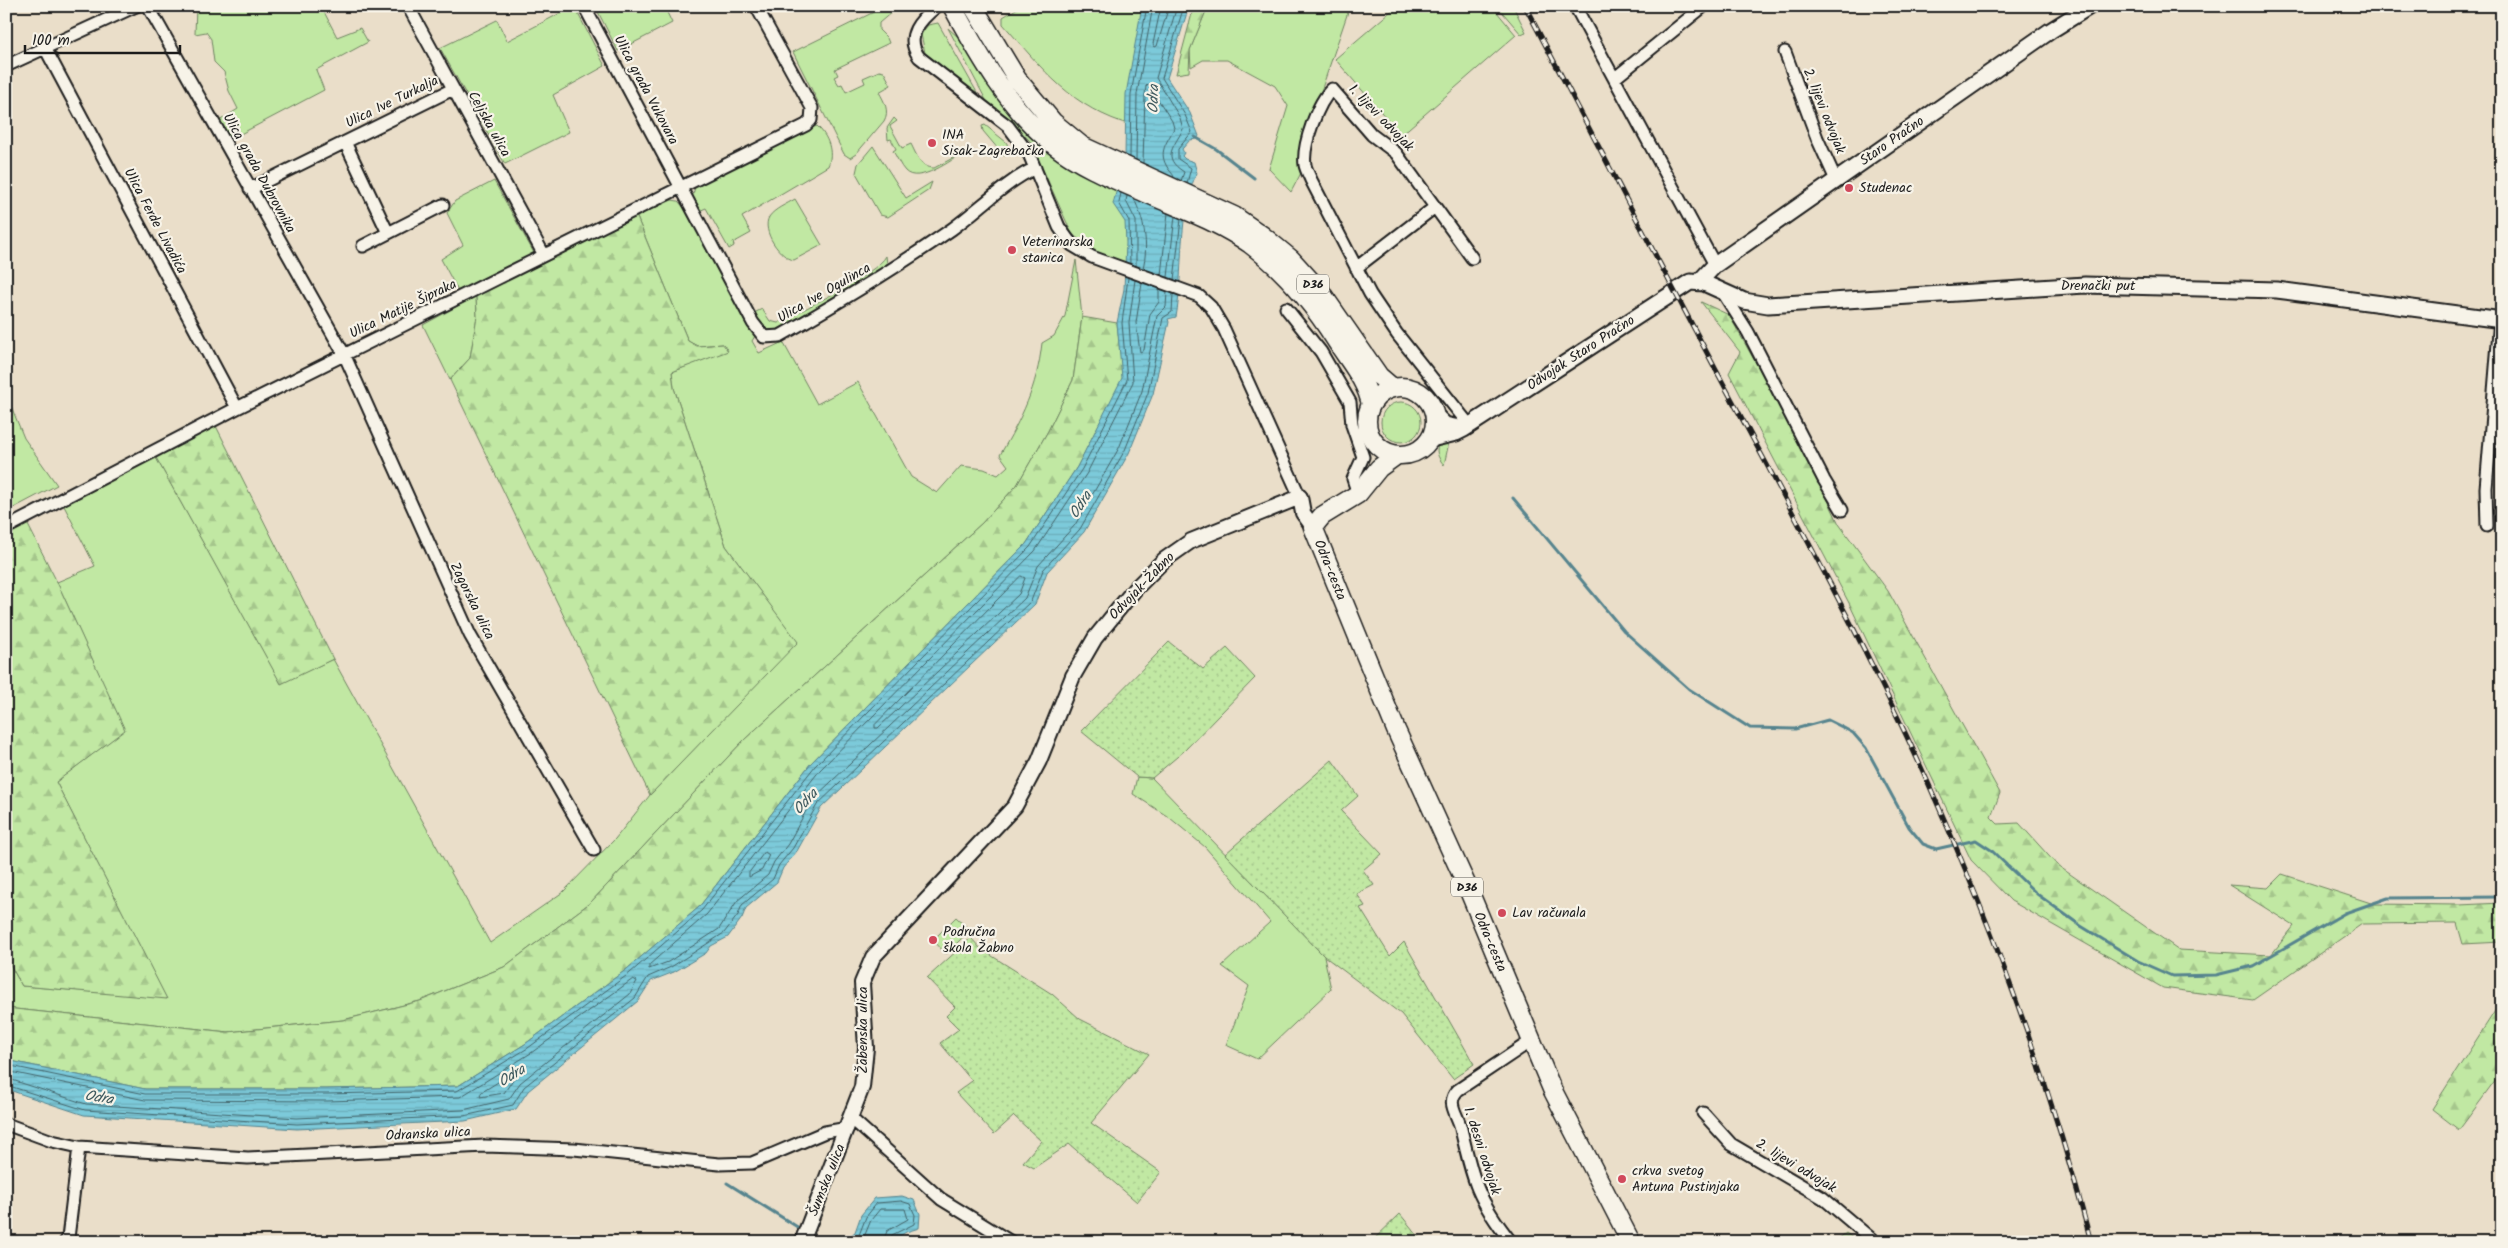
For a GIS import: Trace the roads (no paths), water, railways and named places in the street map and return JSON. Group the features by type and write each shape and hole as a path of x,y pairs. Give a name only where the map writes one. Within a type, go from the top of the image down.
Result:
{"main road":[{"name":"D36","path":"952,6 994,77 1020,112 1056,146 1208,212 1261,253 1307,300 1365,386 1371,405 1367,418 1375,456 1370,479"},
{"name":"D36","path":"973,6 1000,54 1042,110 1096,162"},
{"name":"Staro Pračno","path":"1699,282 1715,265 2050,30 2090,6"},
{"name":"D36","path":"1208,212 1234,216 1291,259 1330,305 1379,376 1393,388"},
{"name":"Drenački put","path":"1699,282 1744,301 1779,305 2046,286 2277,290 2501,319"},
{"name":"Odvojak Staro Pračno","path":"1431,439 1456,433 1467,428 1687,283 1699,282"},
{"path":"1371,405 1380,394 1393,388 1401,387 1416,390 1429,401 1435,415 1436,424 1431,439"},
{"path":"1435,415 1445,424 1467,428"},
{"path":"1371,437 1385,451 1397,455"},
{"name":"D36","path":"1313,526 1322,516 1358,494 1370,479 1397,455 1414,453 1425,446 1431,439"},
{"name":"Odra-cesta","path":"1313,526 1396,730 1466,886 1552,1089 1631,1242"}],"street":[{"path":"6,66 136,6"},
{"name":"Ulica grada Dubrovnika","path":"148,6 344,354"},
{"name":"Celjska ulica","path":"408,6 544,255"},
{"name":"Ulica grada Vukovara","path":"584,6 681,188"},
{"name":"Ulica Matije Šipraka","path":"6,528 236,408 806,125 812,117 812,108 756,6"},
{"path":"937,6 919,23 914,31 913,45 916,52 928,65 1008,126 1025,146 1035,168"},
{"path":"1575,6 1715,265"},
{"path":"1615,78 1704,6"},
{"name":"Ulica Ferde Livadića","path":"45,48 236,408"},
{"name":"2. lijevi odvojak","path":"1785,52 1817,138 1836,180"},
{"name":"Ulica Ive Turkalja","path":"250,189 453,89"},
{"name":"1. lijevi odvojak","path":"1467,428 1397,334 1356,268 1305,165 1306,148 1320,105 1332,89 1372,135 1396,153 1472,258"},
{"name":"Ulica Ive Turkalja","path":"345,142 388,233"},
{"name":"Ulica Ive Ogulinca","path":"681,188 753,323 764,337 771,338 780,336 882,277 958,225 1020,176 1035,168"},
{"name":"Odra-cesta","path":"1035,168 1065,237 1081,252 1194,294 1205,301 1218,318 1300,497 1303,513 1313,526"},
{"path":"362,246 443,205"},
{"path":"1356,268 1435,207"},
{"path":"1722,291 1748,332 1824,480 1842,510"},
{"path":"1286,308 1321,352 1350,402 1354,432 1363,457 1353,479 1358,494"},
{"name":"Drenački put","path":"2487,526 2486,488 2501,319"},
{"name":"Zagorska ulica","path":"344,354 470,635 594,850"},
{"name":"Odvojak-Žabno","path":"1056,714 1073,676 1095,638 1135,589 1164,560 1178,549 1207,533 1300,497"},
{"name":"Žabenska ulica","path":"850,1123 862,1087 865,1062 862,983 866,969 884,944 1015,806 1039,761 1056,714"},
{"name":"1. desni odvojak","path":"1511,1242 1490,1215 1479,1196 1469,1166 1460,1123 1451,1102 1453,1096 1465,1085 1531,1041"},
{"name":"2. lijevi odvojak","path":"1703,1113 1731,1144 1823,1198 1875,1242"},
{"path":"850,1123 941,1199 1011,1242"},
{"name":"Odranska ulica","path":"6,1124 79,1147 248,1158 485,1146 574,1150 719,1164 752,1163 850,1123"},
{"name":"Šumska ulica","path":"802,1242 850,1123"},
{"path":"65,1242 68,1238 79,1147"}],"water":[{"name":"Odra","path":"1142,6 1189,6 1167,78 1190,113 1199,136 1197,139 1190,140 1182,149 1184,153 1182,156 1194,162 1197,173 1186,205 1176,317 1168,319 1169,322 1153,394 1129,453 1084,532 1047,572 1035,604 821,808 797,851 783,868 777,882 746,908 742,918 728,937 711,946 706,953 674,972 651,981 638,1001 528,1091 516,1109 465,1121 297,1129 84,1115 6,1089 6,1060 145,1089 327,1089 458,1086 525,1044 627,969 699,907 811,763 1026,544 1077,467 1122,378 1117,323 1124,289 1125,222 1113,204 1125,158 1126,94"},
{"path":"902,1196 914,1200 920,1214 919,1228 906,1232 891,1242 842,1242 855,1232 861,1215 875,1198"}],"waterway":[{"path":"1195,137 1216,149 1254,178"},
{"path":"1513,498 1624,631 1689,689 1750,728 1795,729 1828,720 1853,733 1866,748 1909,827 1923,844 1936,849 1976,840 1991,850 2037,894 2081,926 2138,961 2172,976 2216,975 2253,966 2345,913 2388,898 2502,897"},
{"path":"727,1183 799,1228"},
{"path":"812,1236 820,1242"}],"railway":[{"path":"1525,6 1851,623 1926,778 1951,834 2018,1006 2057,1123 2091,1242"}],"place":[{"name":"INA Sisak-Zagrebačka","path":"932,143"},
{"name":"Studenac","path":"1849,188"},
{"name":"Veterinarska stanica","path":"1012,250"},
{"name":"Lav računala","path":"1502,913"},
{"name":"Područna škola Žabno","path":"933,940"},
{"name":"crkva svetog Antuna Pustinjaka","path":"1622,1179"}]}
